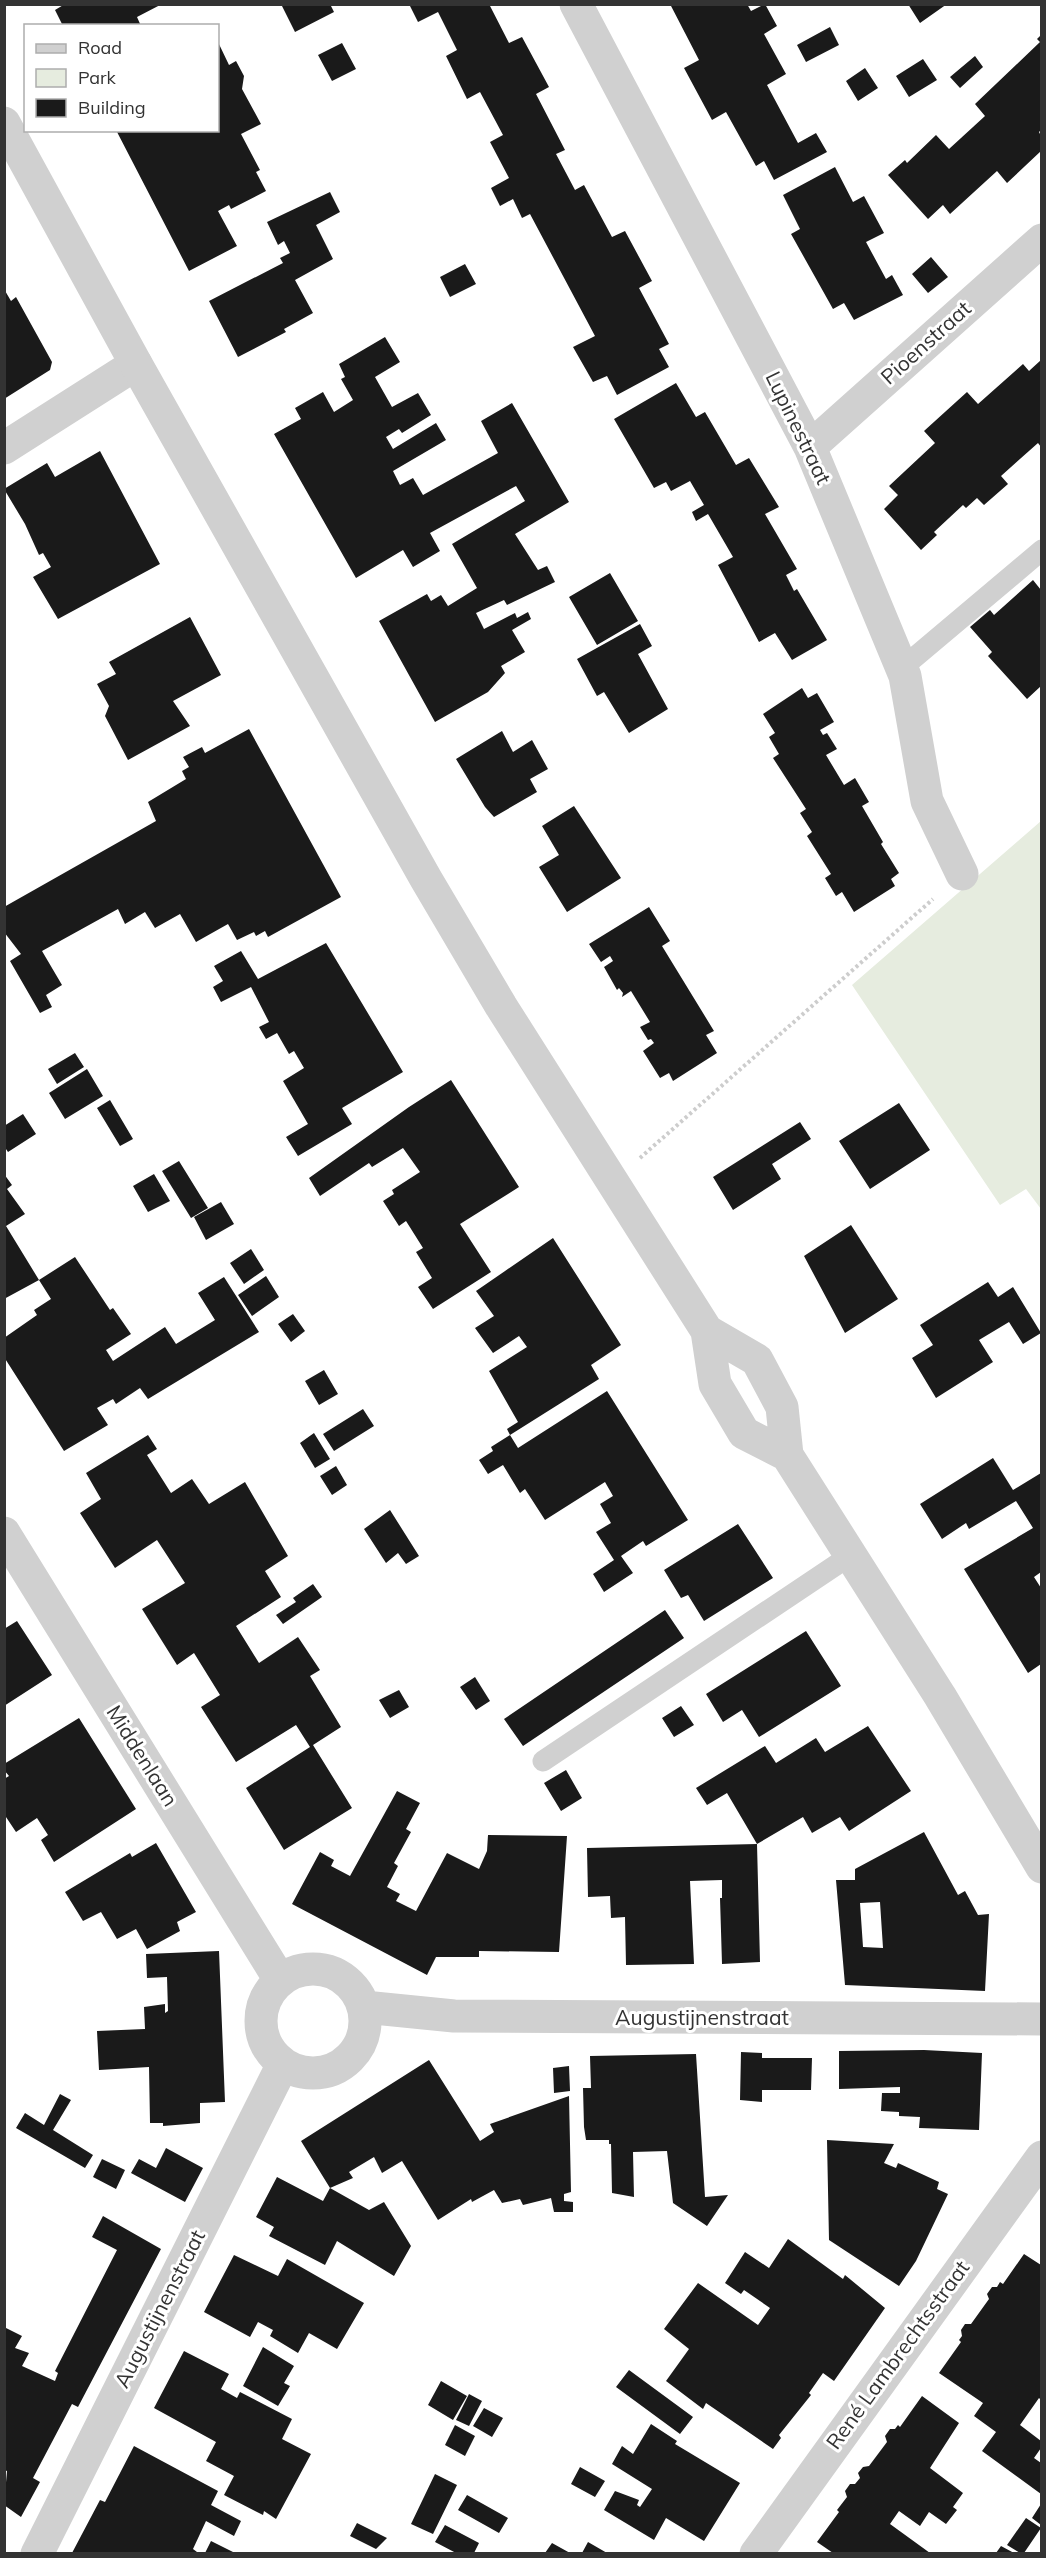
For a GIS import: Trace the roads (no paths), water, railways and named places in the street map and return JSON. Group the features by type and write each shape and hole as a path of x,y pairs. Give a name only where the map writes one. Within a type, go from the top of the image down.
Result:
{"street":[{"name":"Lupinestraat","path":"576,4 810,447 902,668 927,801 962,874"},
{"path":"4,123 136,364 426,879 501,1006 707,1331 715,1384 744,1433 787,1455"},
{"name":"Pioenstraat","path":"810,447 1041,240"},
{"path":"4,448 136,364"},
{"path":"707,1331 756,1360 782,1407 787,1455 940,1696 1041,1867"},
{"name":"Middenlaan","path":"4,1533 280,1980"},
{"path":"308,1969 328,1971 348,1982 356,1990 364,2007 366,2021 363,2037 353,2054 342,2065 321,2072 297,2071 283,2064 271,2052 263,2034 261,2019 264,2002 280,1980 292,1973 308,1969"},
{"name":"Augustijnenstraat","path":"364,2007 454,2016 1041,2019"},
{"name":"Augustijnenstraat","path":"37,2553 283,2064"},
{"name":"René Lambrechtsstraat","path":"756,2553 1041,2157"}],"lane":[{"path":"902,668 1041,550"},
{"path":"543,1761 850,1555"}]}
